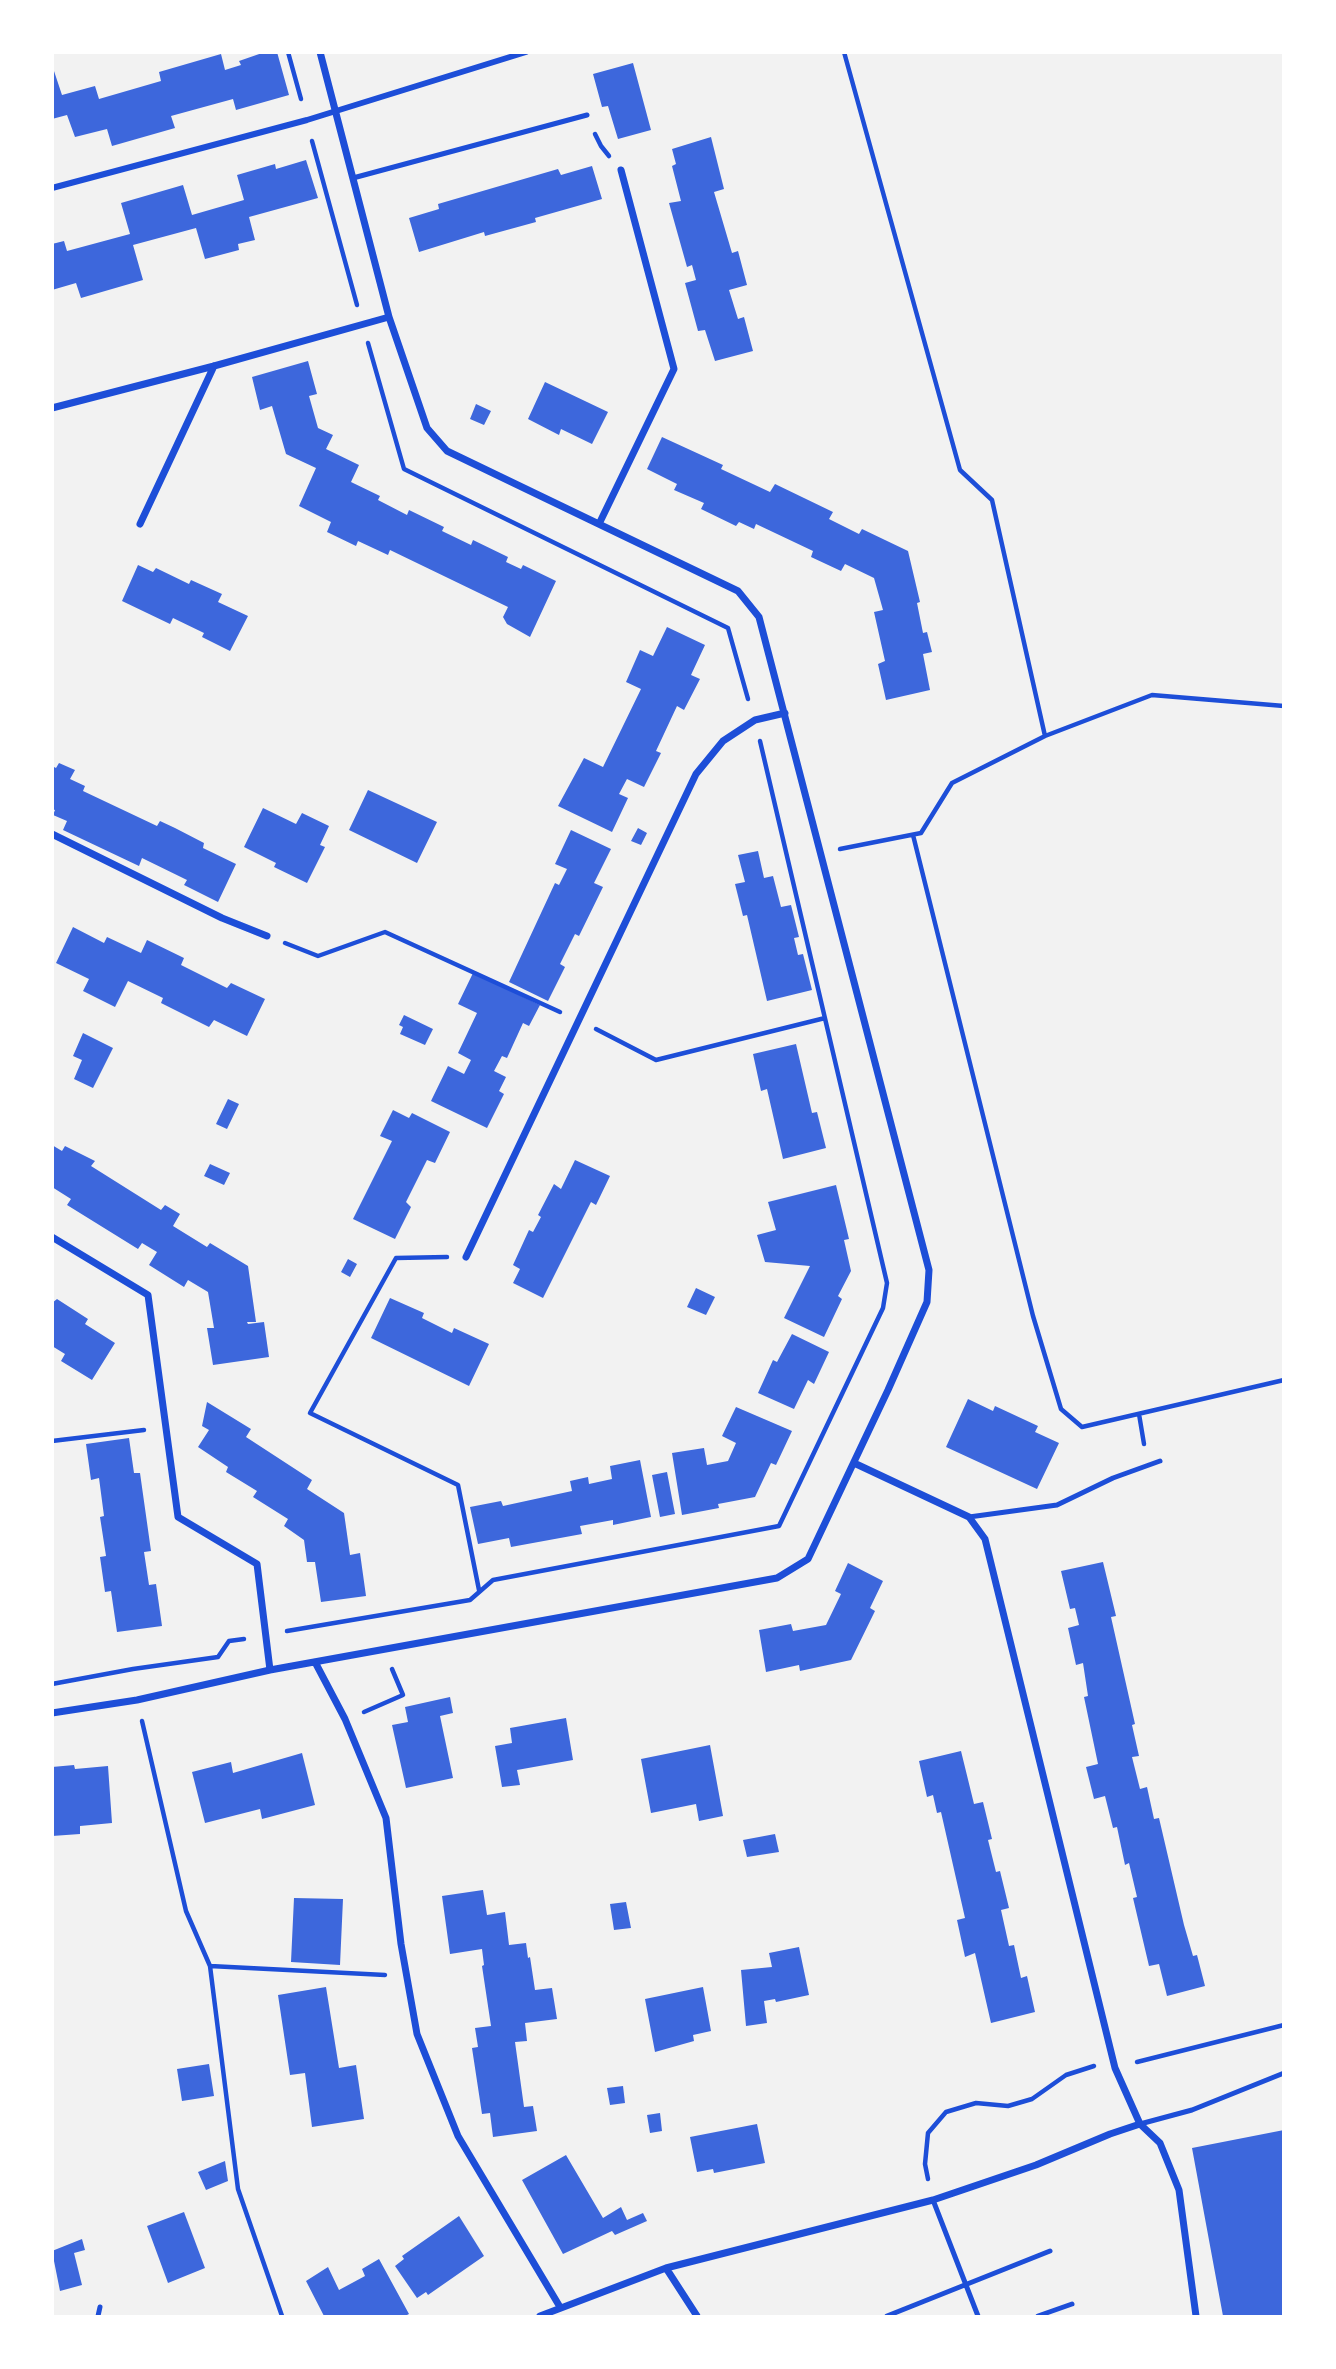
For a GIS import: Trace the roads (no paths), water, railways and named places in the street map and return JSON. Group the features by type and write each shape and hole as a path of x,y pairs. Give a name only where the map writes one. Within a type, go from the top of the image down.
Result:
{"street":[{"path":"52,1713 149,1698 270,1670 387,1651 778,1578 808,1559 926,1302 929,1270 760,617 738,591 447,452 427,428 389,317 320,52"},
{"path":"52,188 307,120 526,52"},
{"path":"599,524 674,369 621,170"},
{"path":"52,408 389,317"},
{"path":"140,524 214,366"},
{"path":"466,1257 696,774 723,741 755,720 785,713"},
{"path":"52,834 222,918 267,936"},
{"path":"52,1237 148,1296 178,1517 257,1564 270,1670"},
{"path":"854,1463 969,1517 985,1539 1115,2068 1140,2124 1160,2143 1179,2190 1196,2316"},
{"path":"315,1662 345,1718 386,1818 416,2034 458,2136 560,2307"},
{"path":"540,2316 666,2268 933,2200 1036,2165 1140,2124"},
{"path":"666,2268 697,2316"}],"lane":[{"path":"353,178 587,115"},
{"path":"969,1517 1057,1505 1113,1478 1160,1461"},
{"path":"1140,2124 1192,2110 1283,2073"},
{"path":"933,2200 978,2316"},
{"path":"887,2316 1050,2251"},
{"path":"1038,2316 1072,2304"},
{"path":"98,2316 100,2308"}]}
